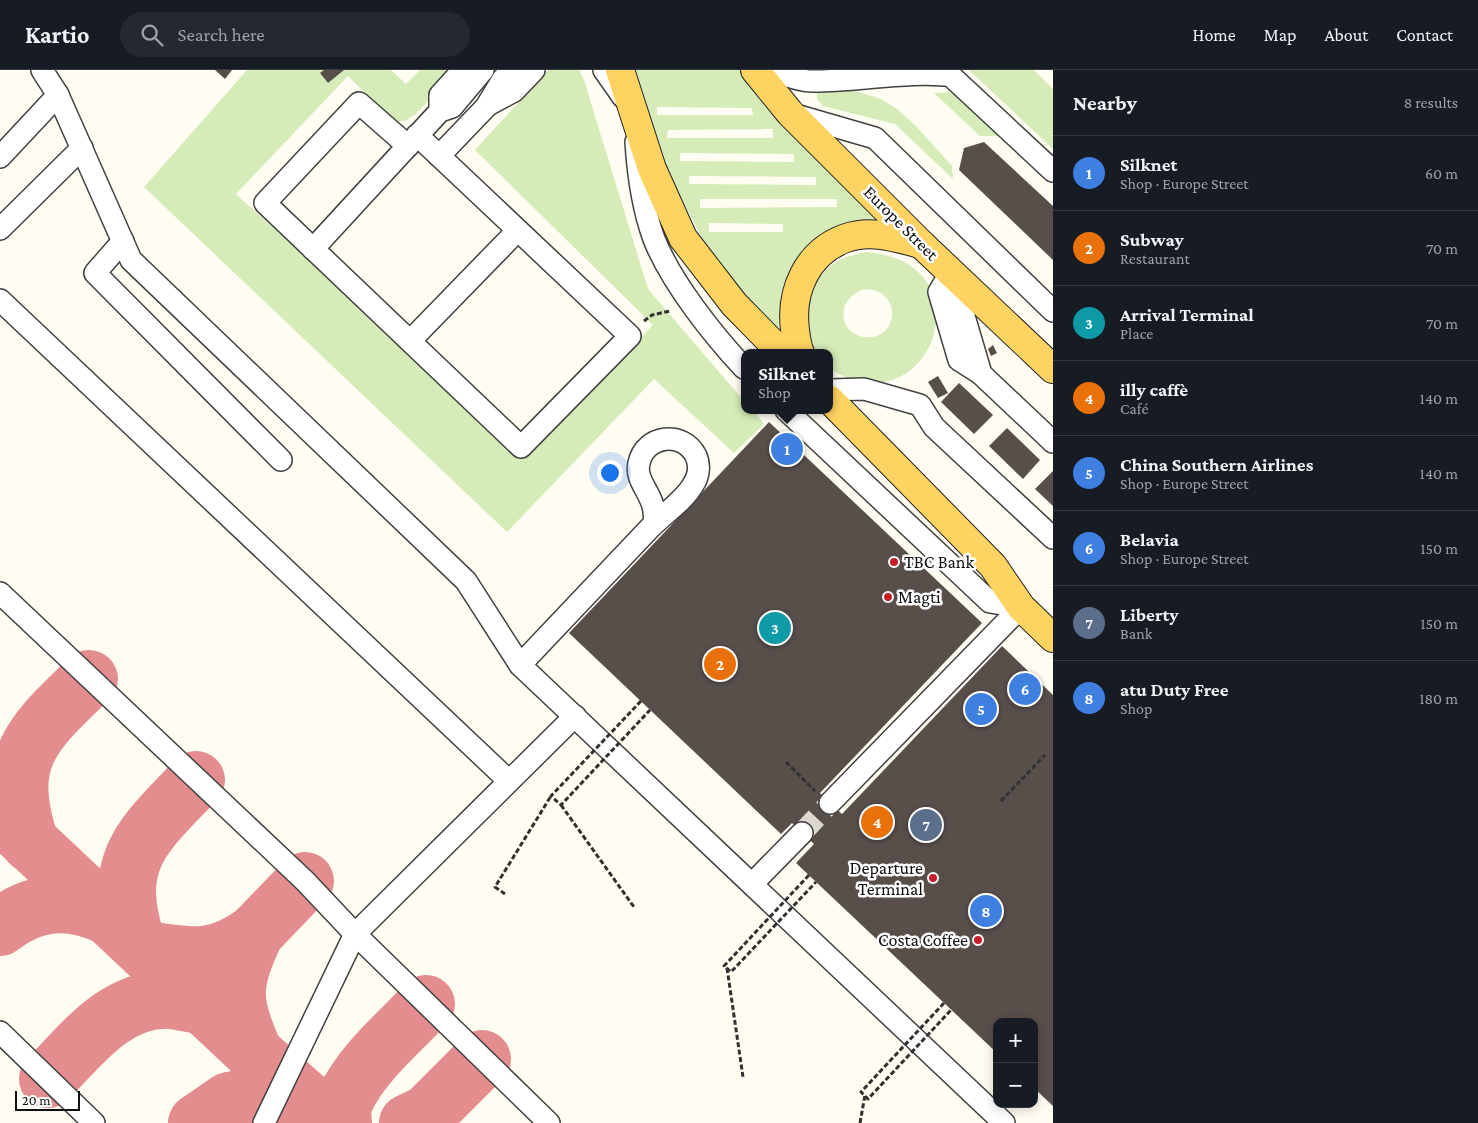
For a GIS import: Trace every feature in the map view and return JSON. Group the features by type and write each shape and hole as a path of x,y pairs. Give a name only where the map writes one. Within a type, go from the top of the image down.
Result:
{"main road":[{"path":"620,70 652,169 683,238 734,304 778,349"},
{"name":"Europe Street","path":"755,70 790,113 921,244 1053,369"},
{"path":"799,349 794,319 795,296 805,271 821,251 847,238 870,234 888,236 921,244"},
{"path":"833,403 993,566 1021,607 1053,638"}],"lane":[{"path":"42,70 58,95 131,260 466,582 520,665 1004,1123"},
{"path":"440,111 440,95 463,70"},
{"path":"313,249 440,111 452,107 483,70"},
{"path":"439,156 486,106 502,79 512,70"},
{"path":"486,106 514,91 534,70"},
{"path":"604,70 633,111 638,175 654,240 676,279 723,345 741,365"},
{"path":"770,70 810,81 887,74 940,72 951,76 1053,172"},
{"path":"0,157 58,95"},
{"path":"359,103 439,156 630,336 521,447 265,203 359,103"},
{"path":"790,113 875,138 1053,311"},
{"path":"0,229 82,148"},
{"path":"410,341 517,231"},
{"path":"123,241 95,274 281,460"},
{"path":"950,272 981,374 1053,442"},
{"path":"0,300 509,781"},
{"path":"833,392 895,409 934,427 1053,538"},
{"path":"790,414 990,602 1021,607"},
{"path":"520,665 654,523"},
{"path":"0,593 305,881 355,934 550,1123"},
{"path":"824,798 1021,607"},
{"path":"264,1123 355,934 574,716"},
{"path":"752,884 802,833"},
{"path":"0,1032 94,1123"}],"path":[{"path":"630,336 652,315 671,311"},
{"path":"505,894 495,887 551,796 641,702"},
{"path":"561,805 650,710"},
{"path":"1001,801 1045,755"},
{"path":"786,762 824,798"},
{"path":"551,796 561,805 634,907"},
{"path":"743,1077 727,968 724,966 809,875"},
{"path":"727,968 731,972 816,882"},
{"path":"944,1003 861,1092 868,1099 951,1010"},
{"path":"860,1123 865,1095"}],"green space":[{"path":"247,70 391,70 406,84 420,70 457,70 415,115 405,121 394,121 348,76 236,194 524,458 653,325 475,150 548,70 579,70 584,80 648,289 741,398 741,414 756,414 764,424 734,453 654,379 507,532 144,187"},
{"path":"636,70 741,70 796,137 877,220 848,222 823,235 797,259 781,291 778,334 709,252 667,170","holes":["657,107 752,108 753,115 657,115","773,129 773,138 667,138 668,130","680,153 794,154 794,162 680,161","689,176 816,177 816,185 689,184","700,199 837,199 837,207 700,208","709,223 783,224 783,232 709,232"]},
{"path":"969,70 1034,70 1053,89 1053,149"},
{"path":"833,84 881,99 897,109 917,127 952,166 953,179 895,124 823,106 817,99 817,92 823,86"},
{"path":"956,92 999,136 980,136 934,93"},
{"path":"865,252 904,262 927,283 936,309 933,337 919,362 896,378 866,382 833,370 833,349 813,349 810,343 805,321 808,298 819,278 826,270 844,258","holes":["864,289 877,291 886,297 891,306 892,315 890,324 884,332 876,336 864,337 851,332 846,325 843,313 846,303 850,298"]}],"building":[{"path":"215,70 232,70 225,79"},
{"path":"324,70 344,70 328,83 320,73"},
{"path":"984,142 1053,206 1053,260 959,170 964,148"},
{"path":"993,345 997,353 991,356 988,349"},
{"path":"938,376 948,393 938,398 928,382"},
{"path":"959,383 993,415 974,434 941,402"},
{"path":"769,422 982,623 820,793 842,814 1002,646 1053,695 1053,1106 1038,1092 1038,1018 993,1018 993,1049 796,863 814,844 792,823 781,834 569,633"},
{"path":"1007,428 1040,460 1023,479 989,446"},
{"path":"1053,471 1053,506 1035,489"}],"taxiway":[{"path":"30,843 22,814 19,789 21,768 28,750 38,733 89,679"},
{"path":"136,941 129,913 127,889 130,869 137,850 147,833 196,780"},
{"path":"0,814 254,1053 332,1123"},
{"path":"255,933 305,881"},
{"path":"0,927 26,911 52,905 66,904 79,906 108,916"},
{"path":"147,950 203,955 228,949 255,933 241,966 237,993 241,1019 254,1053"},
{"path":"48,1079 102,1025 117,1014 133,1006 151,1001 171,1000 205,1006"},
{"path":"343,1123 342,1111 344,1103 361,1073 426,1004"},
{"path":"408,1123 427,1114 482,1059"},
{"path":"197,1123 229,1101 265,1094 311,1103 315,1113"}],"tunnel":[{"path":"802,833 830,803"}],"place":[{"name":"Silknet","path":"787,449"},
{"name":"TBC Bank","path":"894,562"},
{"name":"Magti","path":"888,597"},
{"name":"Arrival Terminal","path":"775,628"},
{"name":"Subway","path":"720,664"},
{"name":"Belavia","path":"1025,689"},
{"name":"China Southern Airlines","path":"981,709"},
{"name":"illy caffè","path":"877,822"},
{"name":"Liberty","path":"926,825"},
{"name":"Departure Terminal","path":"933,878"},
{"name":"atu Duty Free","path":"986,911"},
{"name":"Costa Coffee","path":"978,940"}]}
